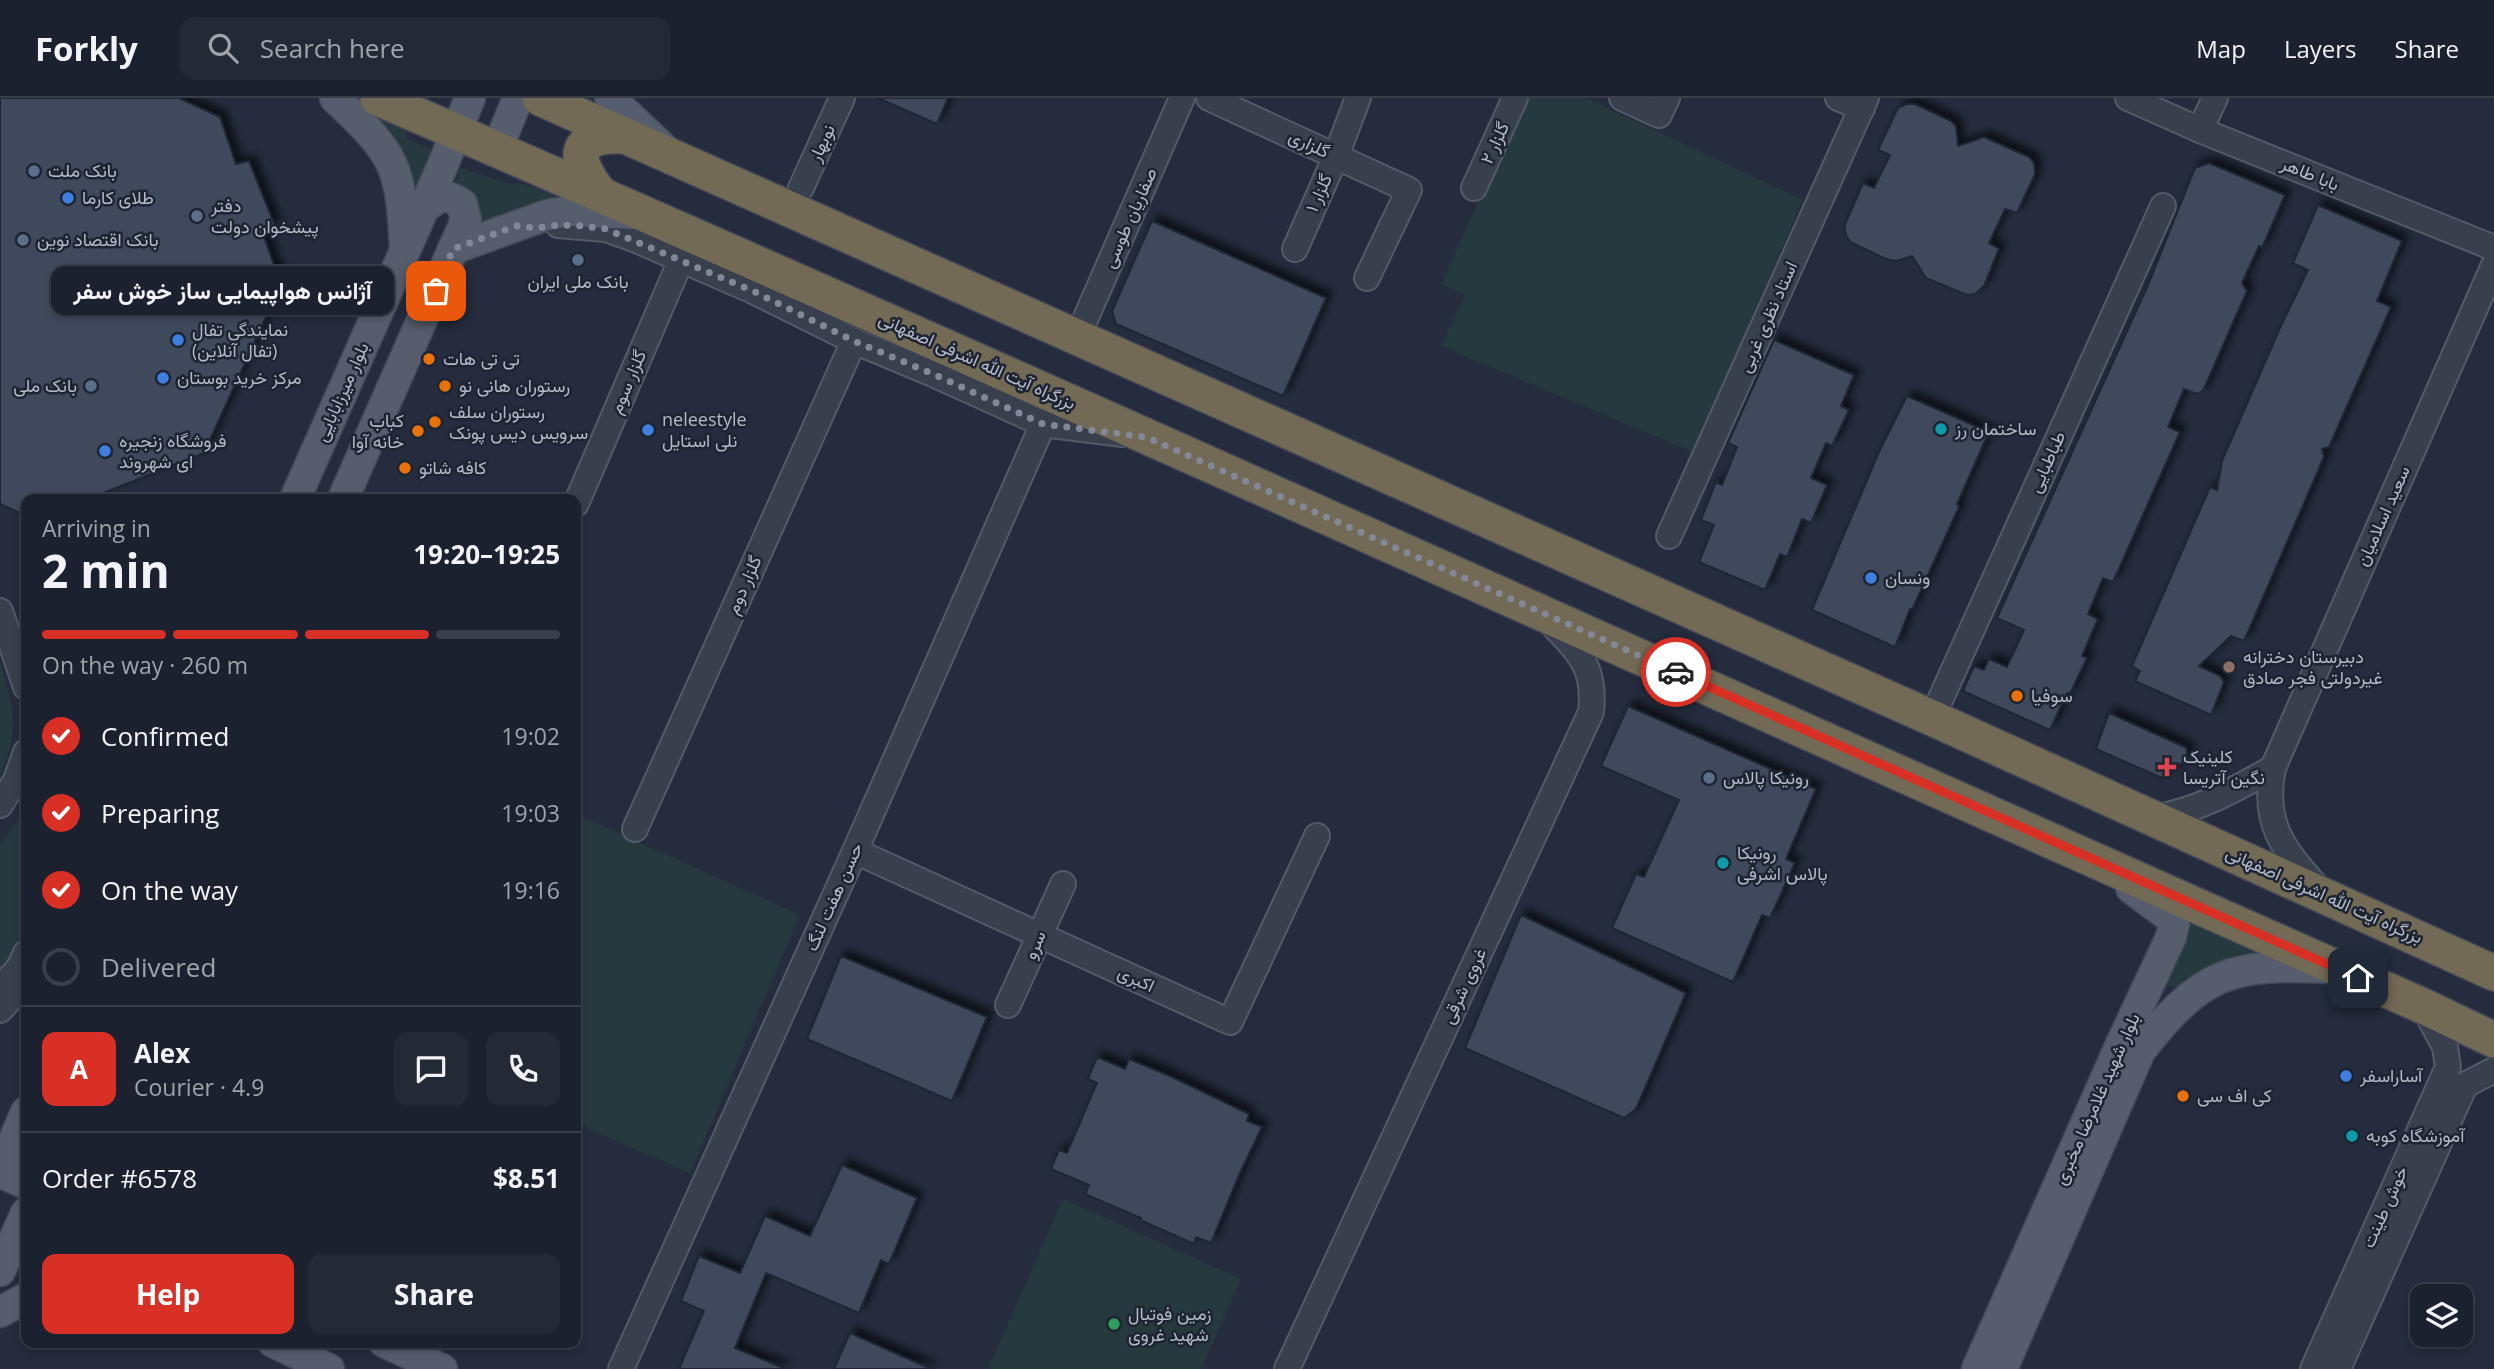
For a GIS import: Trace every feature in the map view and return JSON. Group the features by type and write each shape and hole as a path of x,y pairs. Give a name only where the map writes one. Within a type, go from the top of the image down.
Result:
{"highway":[{"name":"بزرگراه آیت الله اشرفی اصفهانی","path":"378,98 649,215 1540,611 2494,1040"},
{"path":"540,98 671,155"},
{"path":"600,194 581,165 586,143 604,135 626,136"},
{"name":"بزرگراه آیت الله اشرفی اصفهانی","path":"671,155 2322,893 2491,965"}],"main road":[{"path":"335,98 367,131 392,165 403,209 405,248"},
{"name":"بلوار میرزابابایی","path":"297,494 471,98"},
{"path":"497,149 518,98"},
{"path":"610,98 671,155"},
{"path":"345,494 466,220 462,204 451,197 438,197 424,208"},
{"path":"453,249 547,215 570,211 649,215"},
{"name":"بلوار شهید غلامرضا مخبری","path":"2003,1369 2112,1092 2174,924 2168,913 2094,860"},
{"name":"بلوار شهید غلامرضا مخبری","path":"1977,1369 2112,1092 2162,1023 2194,992 2217,978 2246,970 2272,967 2336,968"},
{"path":"0,1121 21,1108"},
{"path":"21,1124 0,1172 21,1182"},
{"path":"0,1271 18,1220"},
{"path":"0,1312 21,1301"},
{"path":"285,1348 329,1369"},
{"path":"404,1348 442,1369"}],"street":[{"name":"نوبهار","path":"801,188 842,98"},
{"name":"صفاریان طوسی","path":"1077,338 1182,98"},
{"name":"گلزاری","path":"1209,98 1409,190 1367,278"},
{"name":"گلزار ۱","path":"1295,249 1358,98"},
{"name":"گلزار ۲","path":"1474,188 1515,98"},
{"path":"1622,98 1660,115 1667,98"},
{"path":"1838,98 1864,103"},
{"name":"بابا طاهر","path":"2128,98 2200,130 2494,248"},
{"path":"2200,130 2215,98"},
{"name":"استاد نظری غربی","path":"1669,536 1864,103"},
{"name":"طباطبایی","path":"1932,718 2163,206"},
{"path":"516,226 537,228 558,225 606,229 753,291 854,341 1043,424 1146,437"},
{"name":"گلزار سوم","path":"580,494 681,260"},
{"name":"سعید اسلامیان","path":"2322,893 2293,861 2278,835 2270,811 2268,791 2273,768 2494,265"},
{"name":"گلزار دوم","path":"635,829 854,341"},
{"name":"حسن هفت لنگ","path":"621,1369 855,851 1043,424"},
{"path":"0,611 21,672"},
{"name":"غروی شرقی","path":"1287,1369 1591,712 1593,686 1588,667 1572,645 1540,611"},
{"path":"2154,818 2175,815 2216,800 2273,768"},
{"path":"0,804 21,786"},
{"name":"اکبری","path":"855,851 1230,1022 1317,836"},
{"name":"سرو","path":"1008,1005 1063,884"},
{"path":"0,988 21,964"},
{"path":"0,1010 21,987"},
{"path":"2423,1006 2445,1047 2455,1079 2494,1070"},
{"name":"خوش طینت","path":"2313,1369 2455,1079"},
{"name":"خوش طینت","path":"2338,1369 2455,1079"}],"green space":[{"path":"1525,98 1586,98 1803,200 1693,452 1441,346 1465,295 1441,284"},
{"path":"352,105 407,131 406,138 434,151 412,211"},
{"path":"460,168 511,184 521,183 596,208 475,237 456,186"},
{"path":"0,662 9,692 13,719 10,745 0,775"},
{"path":"581,816 800,915 690,1173 581,1125"},
{"path":"19,820 21,935 0,974 0,844"},
{"path":"2184,910 2297,961 2179,988 2161,986"},
{"name":"زمین فوتبال شهید غروی","path":"1063,1199 1241,1279 1201,1369 988,1369"}],"building":[{"name":"مرکز خرید بوستان","path":"0,98 179,98 220,117 236,164 249,161 275,226 262,231 281,284 204,453 101,494 21,494 21,514 0,504"},
{"path":"878,98 948,98 937,124"},
{"path":"1915,104 1951,121 1956,126 1958,146 1984,137 2029,157 2034,163 2035,174 2017,213 2005,209 1989,243 1999,249 1984,286 1975,294 1967,295 1926,278 1912,256 1896,261 1886,259 1850,242 1846,235 1844,227 1863,183 1874,188 1890,155 1878,150 1898,108"},
{"path":"2209,163 2285,195 2262,248 2259,246 2242,283 2247,291 2203,391 2197,394 2184,389 2168,427 2180,432 2113,582 2103,578 2088,614 2098,619 2082,656 2087,658 2050,730 1963,691 1974,666 1984,670 1989,659 2007,667 2024,630 1997,618 2148,285 2195,168"},
{"path":"2318,205 2402,241 2377,301 2391,307 2329,447 2322,449 2324,457 2244,641 2231,636 2199,666 2220,676 2224,682 2211,715 2135,681 2140,671 2132,666 2210,487 2217,490 2222,461 2308,270 2293,263"},
{"path":"1152,221 1326,298 1283,396 1116,324 1112,311"},
{"path":"1774,340 1854,375 1841,406 1849,410 1832,446 1826,443 1811,478 1827,485 1811,523 1802,519 1787,557 1780,554 1765,590 1699,562 1714,525 1701,520 1716,482 1722,485 1737,447 1728,443"},
{"path":"1907,396 1989,432 1957,504 1959,507 1912,610 1910,609 1895,647 1812,610 1879,452"},
{"path":"1628,706 1816,789 1786,859 1795,863 1770,918 1762,915 1733,982 1612,928 1636,874 1644,877 1679,800 1601,766"},
{"path":"2109,713 2187,748 2187,759 2162,778 2096,749"},
{"path":"1521,915 1686,993 1636,1109 1624,1118 1465,1048"},
{"path":"841,956 987,1017 952,1101 807,1039"},
{"path":"1097,1057 1125,1069 1129,1059 1172,1077 1249,1114 1247,1121 1262,1127 1211,1243 1196,1237 1194,1244 1140,1220 1141,1218 1085,1194 1089,1185 1051,1169 1059,1150 1067,1153 1097,1083 1088,1079"},
{"path":"842,1165 917,1198 889,1264 881,1260 859,1313 766,1273 735,1348 786,1369 679,1369 704,1311 681,1301 699,1256 740,1273 765,1216 810,1236"},
{"path":"850,1333 931,1369 834,1369"}],"way so far":[{"path":"436,291 453,249 516,226 537,228 558,225 606,229 753,291 854,341 1043,424 1146,437 1676,672"}],"place":[{"name":"بانک ملت","path":"34,171"},
{"name":"طلای کارما","path":"68,198"},
{"name":"دفتر پیشخوان دولت","path":"197,216"},
{"name":"بانک اقتصاد نوین","path":"23,240"},
{"name":"بانک ملی ایران","path":"578,260"},
{"name":"آژانس هواپیمایی ساز خوش سفر","path":"436,291"},
{"name":"نمایندگی تفال (تفال آنلاین)","path":"178,340"},
{"name":"تی تی هات","path":"429,359"},
{"name":"مرکز خرید بوستان","path":"163,378"},
{"name":"بانک ملی","path":"91,386"},
{"name":"رستوران هانی نو","path":"445,386"},
{"name":"رستوران سلف سرویس دیس پونک","path":"435,422"},
{"name":"ساختمان رز","path":"1941,429"},
{"name":"neleestyle نلی استایل","path":"648,430"},
{"name":"کباب خانه آوا","path":"418,431"},
{"name":"فروشگاه زنجیره ای شهروند","path":"105,451"},
{"name":"کافه شاتو","path":"405,468"},
{"name":"ونسان","path":"1871,578"},
{"name":"دبیرستان دخترانه غیردولتی فجر صادق","path":"2229,667"},
{"name":"سوفیا","path":"2017,696"},
{"name":"کلینیک نگین آتریسا","path":"2167,767"},
{"name":"رونیکا پالاس","path":"1709,778"},
{"name":"رونیکا پالاس اشرفی","path":"1723,863"},
{"name":"آساراسفر","path":"2346,1076"},
{"name":"کی اف سی","path":"2183,1096"},
{"name":"آموزشگاه کوبه","path":"2352,1136"},
{"name":"زمین فوتبال شهید غروی","path":"1114,1324"}],"route":[{"path":"1676,672 2358,978"}]}
